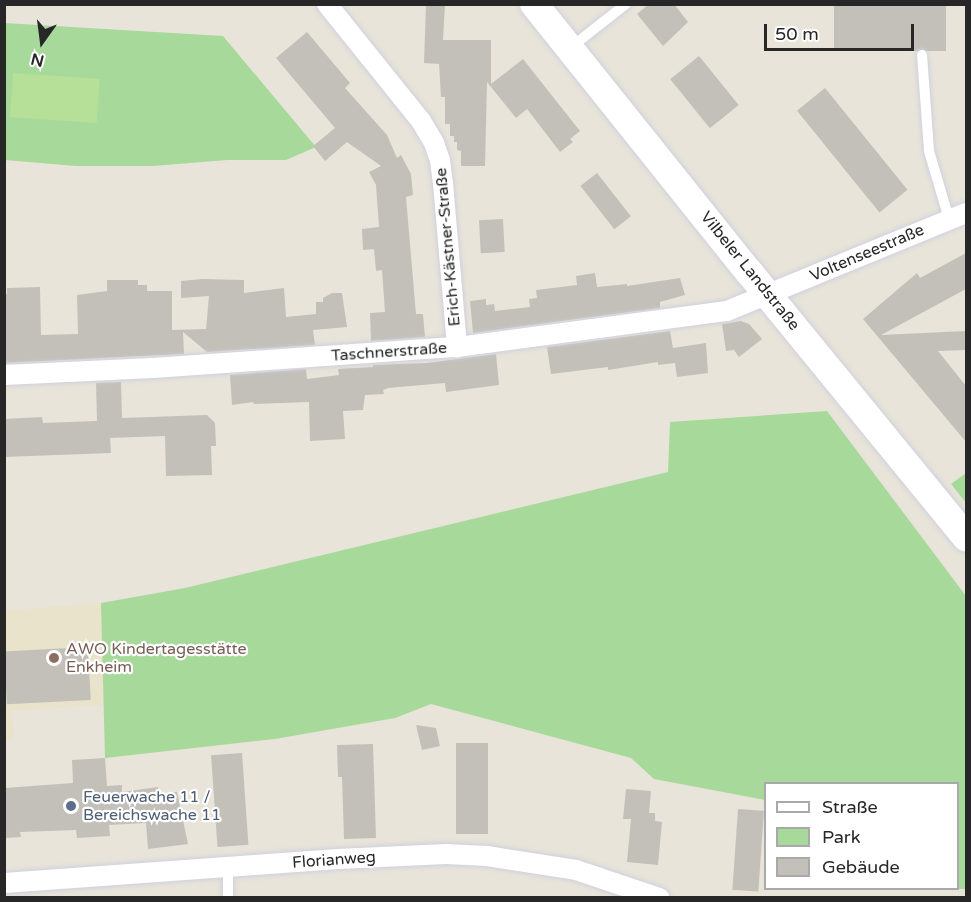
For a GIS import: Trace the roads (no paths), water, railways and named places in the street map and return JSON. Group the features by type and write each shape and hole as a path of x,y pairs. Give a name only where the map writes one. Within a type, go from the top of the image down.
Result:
{"main road":[{"name":"Vilbeler Landstraße","path":"534,4 966,537"}],"street":[{"name":"Erich-Kästner-Straße","path":"327,4 421,121 434,143 440,160 443,183 457,347"},
{"name":"Voltenseestraße","path":"768,294 958,216"},
{"name":"Taschnerstraße","path":"4,375 153,368 457,347 727,311 768,294"},
{"name":"Florianweg","path":"4,883 416,854 487,856 576,870 659,897"}],"lane":[{"path":"570,48 626,4"},
{"path":"922,56 929,151 958,216"},
{"path":"228,867 228,897"}],"place":[{"name":"AWO Kindertagesstätte Enkheim","path":"54,658"},
{"name":"Feuerwache 11 / Bereichswache 11","path":"71,806"}]}
